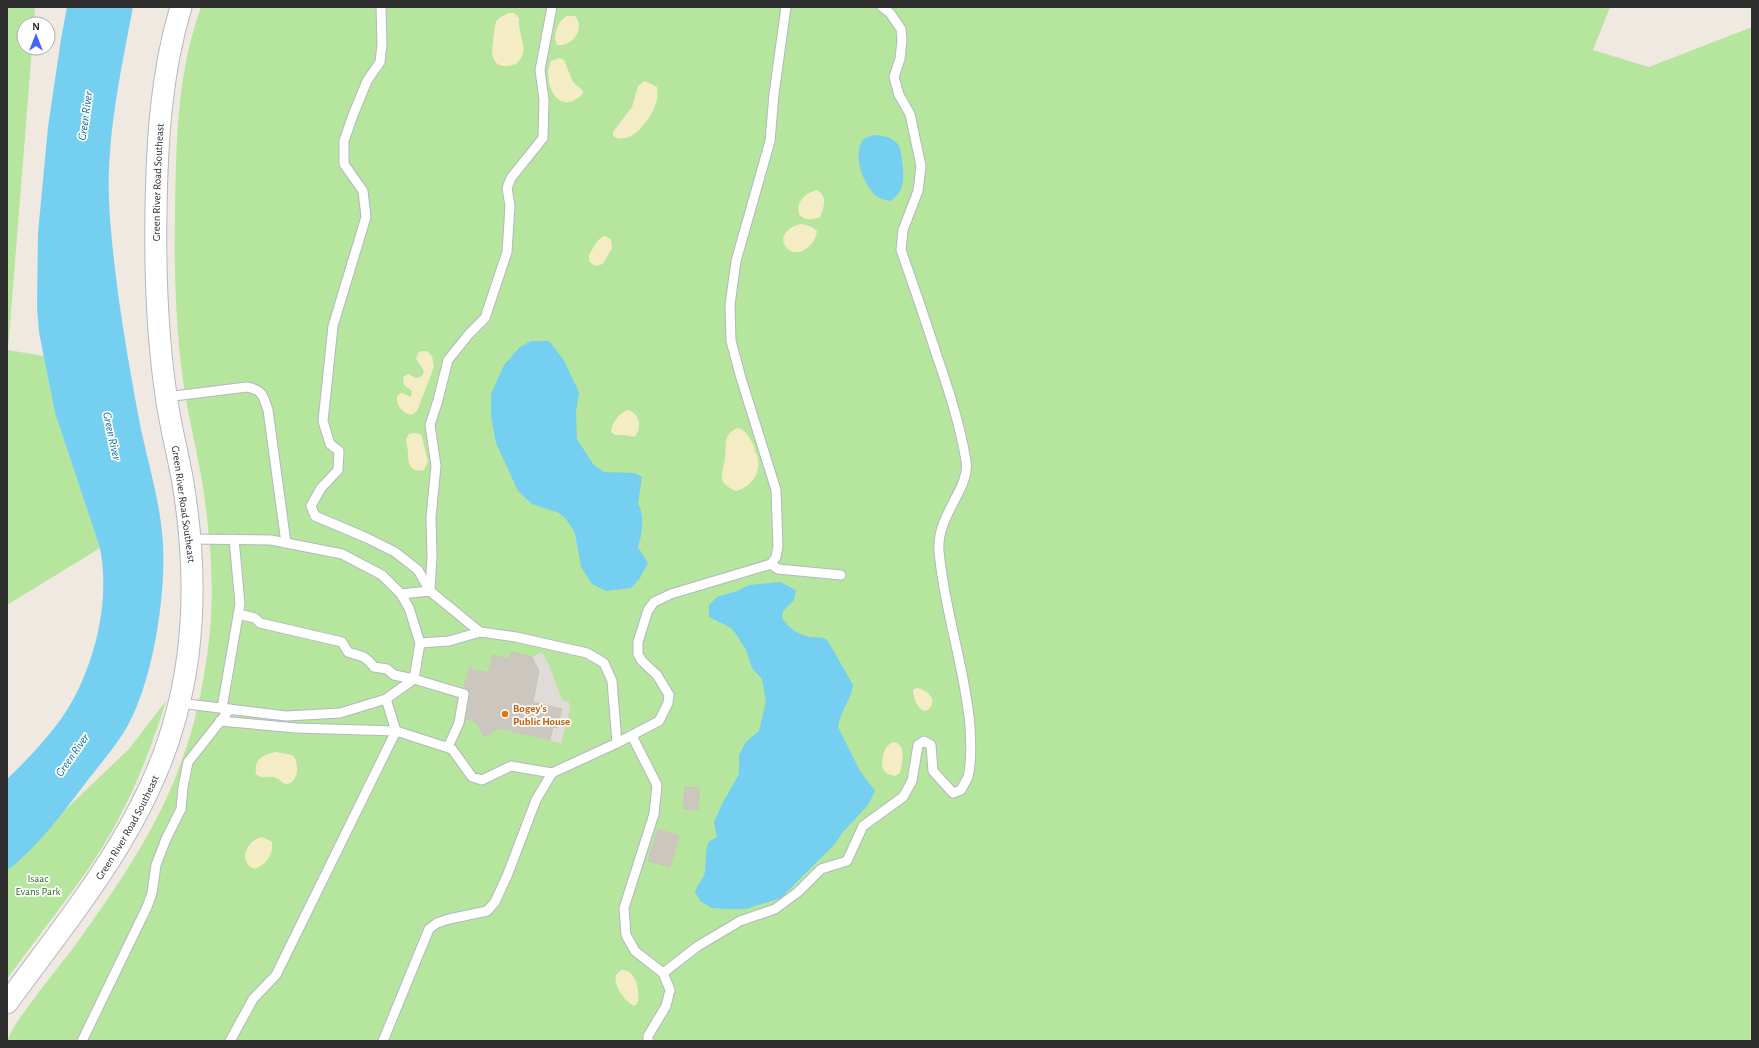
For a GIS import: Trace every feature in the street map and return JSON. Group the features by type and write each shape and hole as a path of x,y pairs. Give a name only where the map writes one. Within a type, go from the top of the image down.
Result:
{"street":[{"name":"Green River Road Southeast","path":"7,1003 101,875 136,817 165,752 179,703 192,627 193,574 183,483 166,397 157,306 156,187 163,86 171,40 181,7"}],"lane":[{"path":"381,7 382,44 380,62 367,81 352,115 344,141 344,164 363,191 366,217 334,326 323,421 330,444 338,451 338,470 321,488 310,506 315,516 367,538 395,552 418,570 430,591 480,632"},
{"path":"430,591 432,557 431,516 436,466 430,425 448,360 469,334 485,318 507,252 510,206 507,188 511,178 543,138 544,100 540,70 552,7"},
{"path":"220,721 304,729 396,731 452,748 472,777 482,780 511,766 552,772 617,744 659,720 668,703 669,695 657,675 642,661 638,654 638,642 648,610 654,602 671,594 771,564 776,557 778,546 776,490 731,341 730,305 736,261 770,142 774,94 786,7"},
{"path":"663,973 698,946 740,921 775,909 798,892 821,869 847,861 863,826 903,796 912,781 918,745 924,741 931,744 933,771 953,793 961,790 968,778 971,738 968,702 942,577 938,550 938,534 967,474 967,462 948,390 901,250 903,230 918,191 920,166 910,114 899,95 894,77 900,59 902,40 901,29 890,13 882,7"},
{"path":"166,397 247,388 257,389 263,395 268,410 286,543"},
{"path":"179,703 286,716 340,713 386,699 414,679 420,643 409,608 401,594 382,575 342,554 271,540 190,539"},
{"path":"82,1041 147,907 152,893 156,865 166,839 181,810 183,787 188,762 220,721 226,708 240,604 234,539"},
{"path":"771,564 778,568 840,575"},
{"path":"401,594 430,591"},
{"path":"238,614 256,618 260,623 342,642 348,652 362,655 368,659 374,667 387,669 394,675 414,679 464,694 459,723 448,747"},
{"path":"420,643 449,641 480,632 516,637 587,653 604,663 612,681 617,744"},
{"path":"230,1041 254,999 276,975 396,731 386,699"},
{"path":"632,736 657,785 654,814 624,908 626,935 635,952 663,973 670,990 666,1006 648,1036 648,1041"},
{"path":"383,1041 429,929 449,919 486,910 495,902 507,876 536,800 552,772"}],"green space":[{"path":"7,7 35,7 34,16 16,16 16,56 31,56 8,350 44,356 55,413 100,548 7,605"},
{"path":"201,7 1610,7 1593,50 1649,67 1752,27 1752,1041 7,1041 21,1017 77,943 137,854 174,782 195,720 203,682 210,634 212,590 210,546 202,481 182,372 175,285 176,153 179,109 185,65 192,34"},
{"name":"Isaac Evans Park","path":"166,701 145,762 127,802 107,840 74,889 7,979 7,871 66,809 129,749"}],"sand":[{"path":"509,13 514,13 519,18 523,42 523,53 521,59 516,64 503,66 496,62 492,54 494,29 496,22 500,17"},
{"path":"567,16 575,16 579,26 578,31 576,36 568,43 557,45 555,37 557,29 561,21"},
{"path":"559,58 564,60 573,82 583,91 578,98 570,102 563,102 557,98 553,93 548,77 551,61"},
{"path":"645,81 657,87 657,99 652,113 641,128 634,134 627,138 620,139 613,136 613,132 632,107 638,86"},
{"path":"817,190 824,199 824,206 820,217 811,219 804,218 800,215 798,210 799,204 809,193"},
{"path":"802,224 812,227 817,231 815,239 806,249 793,252 787,249 784,245 784,236 790,228"},
{"path":"605,236 611,239 612,248 603,264 595,266 589,261 589,255 597,241"},
{"path":"427,351 432,356 434,367 417,411 411,415 400,408 397,396 400,393 403,393 410,397 411,396 412,391 404,385 403,377 408,374 416,378 422,376 424,371 416,359 418,353"},
{"path":"627,410 638,417 639,429 635,437 615,435 611,432 612,425 616,419"},
{"path":"737,428 746,433 750,438 758,459 758,470 750,484 736,491 729,488 725,484 722,472 727,437"},
{"path":"409,434 420,434 422,437 428,461 424,470 419,471 413,469 409,464 406,439"},
{"path":"916,688 924,690 932,699 931,706 928,710 923,711 917,704 913,693 913,690"},
{"path":"893,742 897,743 902,750 902,764 900,773 895,776 889,775 885,772 882,764 883,755 887,746"},
{"path":"276,752 292,755 295,758 297,766 296,776 287,784 274,777 260,777 256,774 256,764 260,758 267,754"},
{"path":"261,837 272,842 272,851 268,859 262,865 254,869 246,861 245,856 248,847 256,839"},
{"path":"621,970 626,970 630,973 636,982 638,988 638,999 637,1004 634,1006 620,993 616,984 616,975"}],"shaded area":[{"path":"542,652 550,667 562,700 569,702 570,709 561,744 550,740 553,727 557,727 561,709 533,702 539,671 532,657"}],"water":[{"name":"Green River","path":"67,7 133,7 118,85 111,138 109,165 110,218 121,316 129,365 160,517 162,532 163,578 161,604 152,658 145,683 128,725 114,747 40,840 7,871 7,779 47,737 72,701 86,672 92,655 97,637 103,602 103,566 100,548 55,413 39,332 37,308 38,233 48,127"},
{"path":"874,135 892,139 901,151 903,183 899,193 890,201 879,198 873,192 868,186 861,169 859,152 861,144 865,138"},
{"path":"531,341 549,341 563,359 579,392 576,412 577,439 593,464 604,472 635,473 642,477 638,504 642,513 642,525 638,547 648,563 640,578 631,588 606,591 592,584 581,567 575,533 566,519 559,513 532,504 518,491 496,443 491,417 491,394 504,365 520,347"},
{"path":"780,582 796,590 794,600 783,611 782,618 798,633 810,637 826,639 853,685 838,727 860,771 875,791 868,805 843,832 835,844 781,898 746,909 712,908 701,902 695,892 705,872 708,844 717,837 714,822 722,804 739,774 739,755 746,742 759,731 766,701 762,679 752,668 746,650 731,628 709,617 709,605 717,597 737,591 749,585"}],"building":[{"path":"511,652 532,657 539,671 533,702 562,709 557,728 553,727 550,740 499,728 484,737 476,722 466,719 470,695 468,690 464,688 469,668 488,673 493,655 509,659"},
{"path":"685,787 699,788 698,810 683,809"},
{"path":"658,829 679,836 670,867 648,861"}],"place":[{"name":"Bogey's Public House","path":"505,714"}]}
